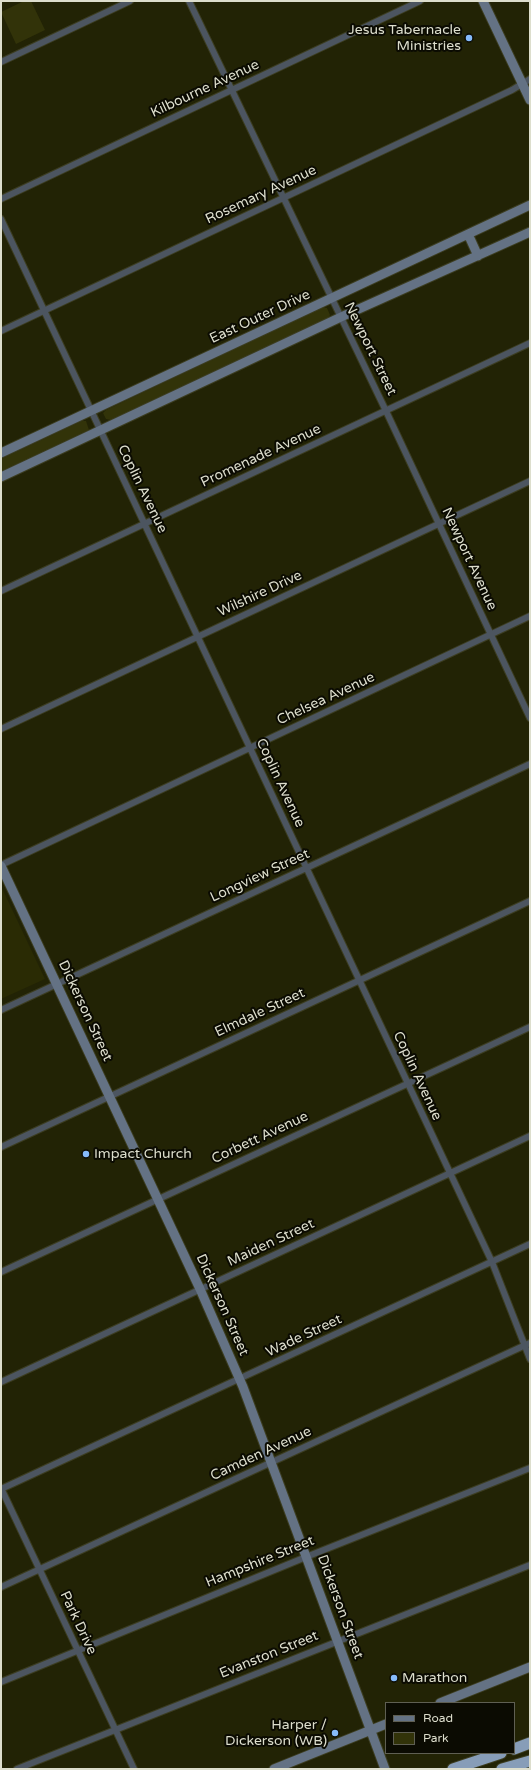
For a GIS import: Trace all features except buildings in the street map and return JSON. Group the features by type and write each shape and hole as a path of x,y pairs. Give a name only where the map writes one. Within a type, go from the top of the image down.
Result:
{"highway":[{"path":"515,1749 530,1744"},
{"path":"452,1769 498,1754"},
{"path":"502,1769 530,1761"}],"street":[{"path":"1,62 130,1"},
{"path":"189,1 332,298"},
{"name":"Kilbourne Avenue","path":"1,199 420,1"},
{"path":"483,1 526,81 530,100"},
{"name":"Rosemary Avenue","path":"1,331 505,93 526,81"},
{"name":"East Outer Drive","path":"1,453 530,205"},
{"name":"Coplin Avenue","path":"1,219 198,636 358,981 492,1262 527,1344 530,1360"},
{"path":"1,477 341,317 530,232"},
{"path":"468,234 478,256"},
{"name":"Newport Street","path":"332,298 386,411"},
{"name":"Promenade Avenue","path":"1,591 530,343"},
{"name":"Newport Avenue","path":"386,411 530,718"},
{"name":"Wilshire Drive","path":"1,729 530,481"},
{"name":"Chelsea Avenue","path":"1,865 530,616"},
{"name":"Longview Street","path":"1,1010 530,764"},
{"name":"Dickerson Street","path":"1,865 200,1289 240,1379 385,1769"},
{"name":"Elmdale Street","path":"1,1147 530,901"},
{"name":"Corbett Avenue","path":"1,1272 530,1027"},
{"name":"Maiden Street","path":"1,1382 530,1136"},
{"name":"Wade Street","path":"1,1488 530,1244"},
{"name":"Camden Avenue","path":"1,1587 527,1344"},
{"name":"Hampshire Street","path":"1,1682 77,1649 530,1468"},
{"name":"Park Drive","path":"1,1488 134,1769"},
{"name":"Evanston Street","path":"17,1769 530,1564"},
{"path":"446,1702 457,1700 530,1667"},
{"path":"274,1769 385,1724"}],"shaded area":[{"path":"1,886 45,979 1,999"}],"green space":[{"path":"24,1 31,1 45,30 16,44 1,12"},
{"path":"323,307 327,308 330,315 328,318 111,420 106,419 103,413 106,410"},
{"path":"82,421 86,421 89,430 1,472 1,459"}],"place":[{"name":"Jesus Tabernacle Ministries","path":"469,38"},
{"name":"Impact Church","path":"86,1154"},
{"name":"Marathon","path":"394,1678"},
{"name":"Harper / Dickerson (WB)","path":"335,1733"}]}
